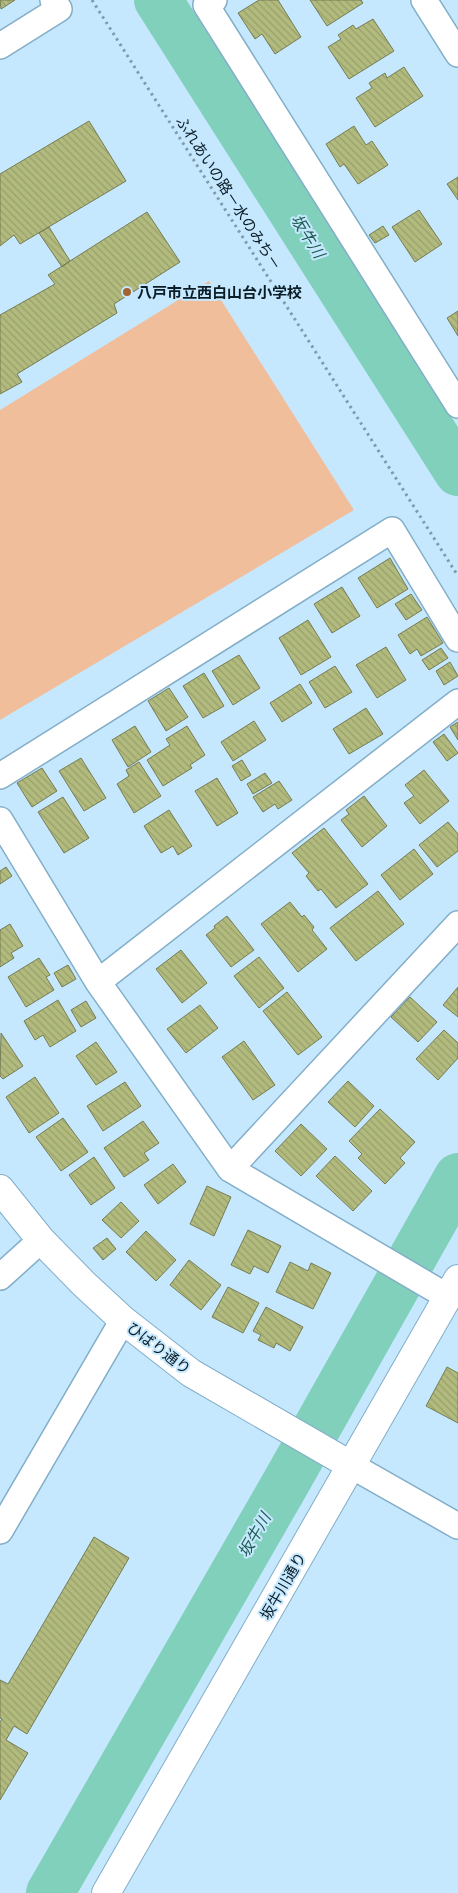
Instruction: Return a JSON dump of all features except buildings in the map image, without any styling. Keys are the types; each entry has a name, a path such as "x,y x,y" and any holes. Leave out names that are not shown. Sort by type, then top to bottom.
{"street":[{"path":"0,46 59,9 53,0"},
{"path":"214,0 206,5 458,405"},
{"path":"424,0 458,54"},
{"path":"0,776 392,530 458,639"},
{"path":"98,982 458,702"},
{"path":"0,820 98,982 230,1169 375,1256 445,1288"},
{"path":"230,1169 458,924"},
{"name":"ひばり通り","path":"0,1189 41,1240 123,1320 191,1373 342,1461"},
{"path":"0,1277 41,1240"},
{"name":"坂牛川通り","path":"106,1893 342,1461 445,1288"},
{"path":"0,1531 123,1320"},
{"path":"342,1461 458,1526"}],"path":[{"name":"ふれあいの路－水のみち－","path":"92,0 458,576"}],"shaded area":[{"path":"209,281 354,510 0,720 0,410"}],"waterway":[{"name":"坂牛川","path":"158,0 458,472"},
{"name":"坂牛川","path":"50,1893 288,1479 458,1177"}],"place":[{"name":"八戸市立西白山台小学校","path":"127,292"}]}
